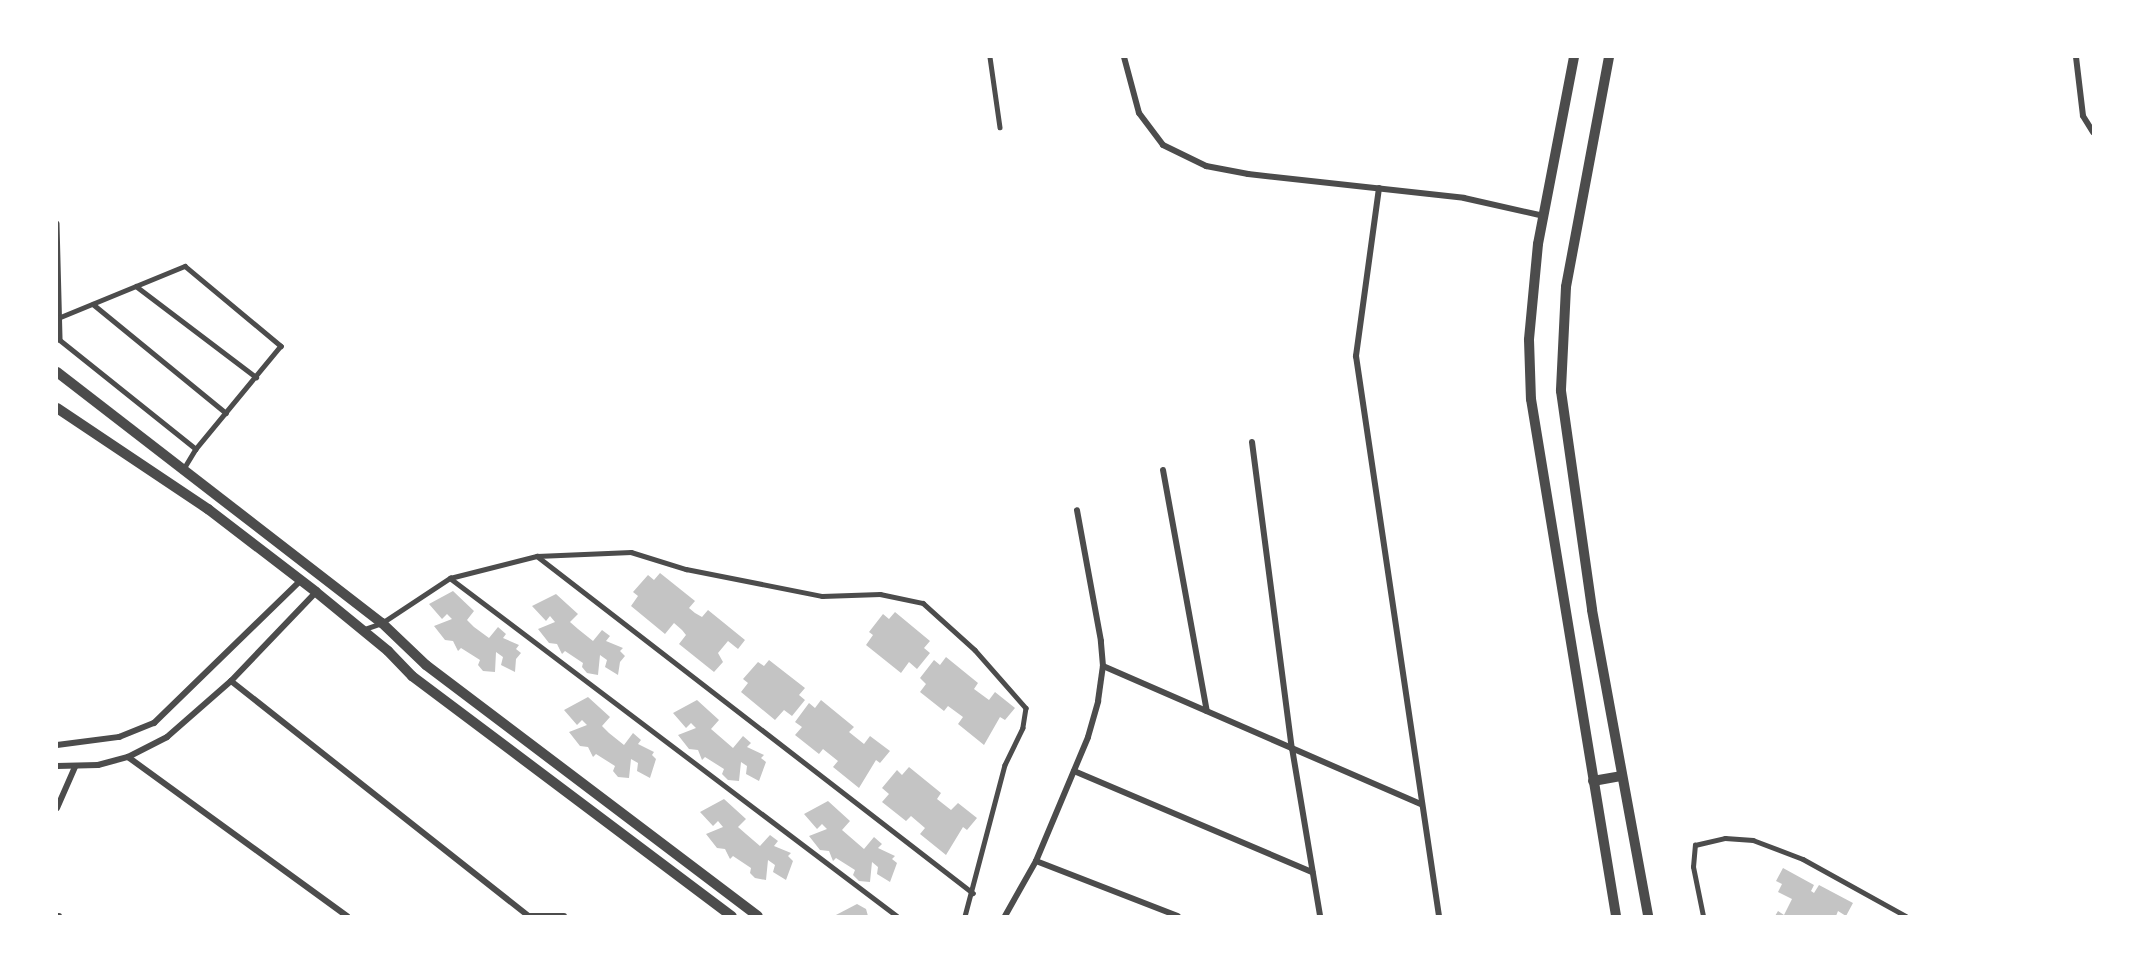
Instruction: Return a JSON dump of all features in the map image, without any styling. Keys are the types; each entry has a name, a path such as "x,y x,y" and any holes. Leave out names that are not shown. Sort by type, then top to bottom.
{"street":[{"path":"1124,57 1139,113 1163,145 1189,159 1248,174 1464,198 1544,216"},
{"path":"1574,57 1544,216 1529,340 1532,399 1616,916"},
{"path":"1608,57 1566,287 1561,391 1590,599 1648,916"},
{"path":"2076,57 2083,116 2093,132"},
{"path":"1379,188 1356,356 1438,916"},
{"path":"57,372 382,623 426,665 758,916"},
{"path":"57,408 208,509 316,592 412,676 732,916"},
{"path":"1252,442 1292,748 1320,916"},
{"path":"1162,470 1207,711"},
{"path":"184,495 194,478"},
{"path":"1005,916 1036,861 1074,771 1095,710 1103,666 1077,510"},
{"path":"57,745 119,737 154,723 301,580"},
{"path":"57,766 75,767 128,757 167,737 231,681 316,592"},
{"path":"1103,666 1421,804"},
{"path":"231,681 529,916 564,916"},
{"path":"128,757 347,916"},
{"path":"57,808 75,767"},
{"path":"1074,771 1312,872"},
{"path":"1593,781 1621,776"},
{"path":"1036,861 1178,916"}],"lane":[{"path":"990,57 1000,127"},
{"path":"57,224 59,342 196,449"},
{"path":"58,318 185,266 281,346 196,449 183,471"},
{"path":"136,286 256,377"},
{"path":"93,304 226,413"},
{"path":"362,630 382,623 450,578 537,556 631,552 686,569 822,596 880,594 923,603 975,650 1026,708 1023,728 1005,765 973,893 965,916"},
{"path":"537,556 973,893"},
{"path":"450,578 897,916"},
{"path":"1703,916 1693,867 1695,845 1725,838 1754,840 1803,859 1906,916"}],"building":[{"path":"660,573 695,601 689,608 695,613 702,617 708,610 745,640 738,649 728,641 718,653 723,662 714,672 679,644 686,635 674,623 665,634 631,606 638,596 633,592 648,575 654,580"},
{"path":"453,591 474,611 467,620 474,627 489,638 498,627 506,634 503,638 519,645 516,649 521,653 516,659 515,672 501,665 503,657 496,652 495,672 483,671 478,665 480,660 461,648 458,651 453,641 445,640 434,626 452,619 447,614 442,619 429,604"},
{"path":"556,594 578,614 570,622 578,629 593,641 602,630 610,636 606,641 623,648 620,651 625,656 620,662 618,675 605,667 607,660 600,655 598,675 587,673 582,667 583,663 565,651 562,654 557,644 549,643 538,629 555,622 550,616 546,621 532,606"},
{"path":"895,612 930,641 924,648 930,653 917,669 909,662 901,673 866,645 873,635 869,632 883,614 889,619"},
{"path":"946,657 978,683 974,689 989,700 995,692 1015,708 1005,720 1000,717 984,745 958,724 963,717 948,706 944,711 920,692 926,684 920,678 934,660 940,665"},
{"path":"769,660 805,688 799,695 805,700 792,716 784,710 775,720 741,692 748,683 743,679 758,662 764,666"},
{"path":"588,697 610,717 602,726 609,733 624,745 633,733 641,740 638,744 654,752 652,755 656,759 650,778 637,771 638,763 631,759 629,778 618,777 613,771 615,766 596,754 593,757 588,747 580,746 569,732 587,725 582,720 577,725 564,710"},
{"path":"697,700 719,720 711,729 733,748 743,736 751,743 747,747 764,755 761,758 766,762 759,781 746,774 747,766 741,762 739,781 728,780 722,774 724,769 705,757 702,760 698,750 689,749 678,735 696,728 691,723 686,728 673,713"},
{"path":"821,700 854,727 849,732 864,744 870,736 890,751 880,763 876,760 859,788 833,767 838,761 823,749 819,754 795,735 802,727 795,722 809,703 815,708"},
{"path":"909,767 941,793 937,799 951,810 958,803 977,818 967,830 963,827 946,855 920,834 925,828 911,816 906,821 882,802 889,794 882,788 897,770 902,775"},
{"path":"724,799 746,819 738,827 760,846 770,835 778,841 774,846 791,853 788,856 793,861 786,880 773,872 775,865 768,860 766,880 755,878 750,873 751,868 733,856 730,859 725,849 717,848 706,834 723,827 718,821 713,826 700,812"},
{"path":"828,801 850,821 842,830 864,849 874,837 882,844 878,848 895,856 892,859 897,863 890,882 877,874 878,867 872,862 870,882 859,881 853,875 855,870 836,858 833,861 829,851 820,850 809,836 827,829 822,824 817,829 804,814"},
{"path":"1783,868 1814,885 1811,891 1814,893 1819,885 1853,903 1846,916 1838,911 1836,916 1775,916 1778,911 1784,915 1792,899 1778,892 1782,884 1776,881"},
{"path":"857,904 866,909 868,916 834,916"}]}
